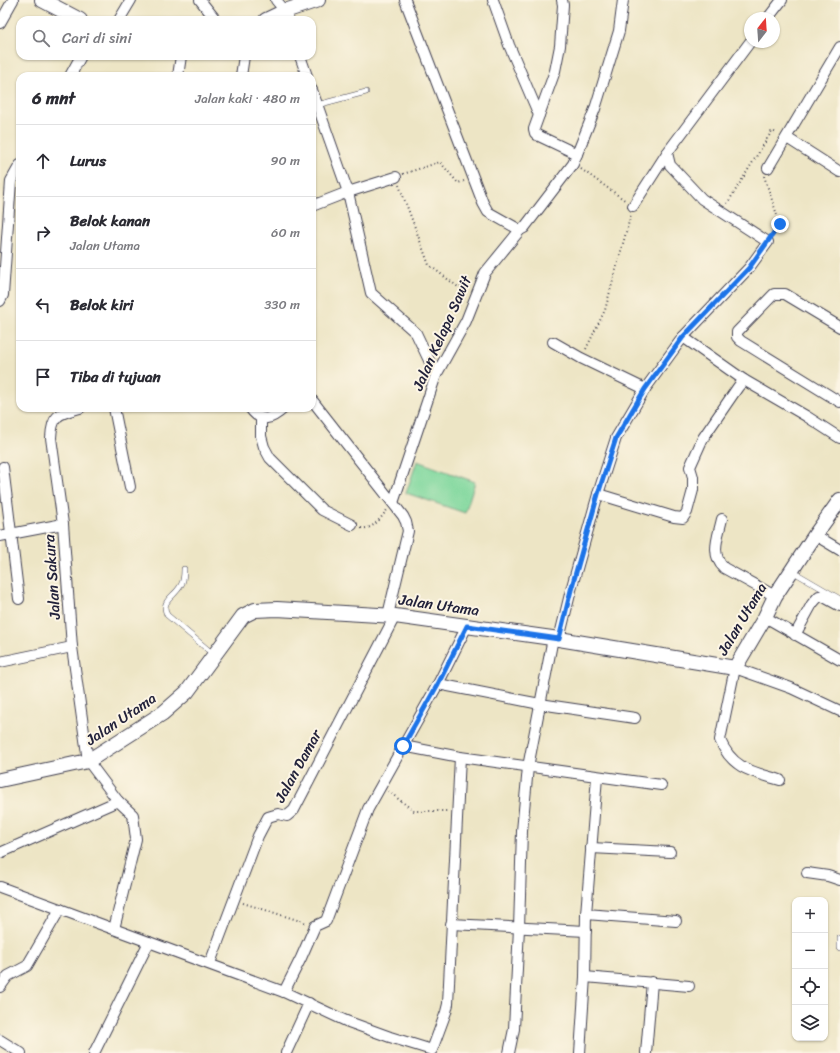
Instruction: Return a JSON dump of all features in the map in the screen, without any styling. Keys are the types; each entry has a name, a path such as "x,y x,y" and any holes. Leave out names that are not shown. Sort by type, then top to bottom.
{"street":[{"path":"0,23 13,0"},
{"path":"42,0 72,16"},
{"path":"121,16 131,0"},
{"path":"200,0 213,16"},
{"path":"276,0 286,16 318,0"},
{"path":"405,0 473,178 488,212 520,230"},
{"path":"492,0 509,45 539,115"},
{"path":"562,0 560,46 555,71 534,129 535,133 575,159"},
{"name":"Jalan Kelapa Sawit","path":"393,504 436,375 466,321 485,273 520,230 524,228 575,159 595,109 619,31 623,0"},
{"path":"773,12 782,0"},
{"path":"633,206 667,152 745,48"},
{"path":"768,168 840,48"},
{"path":"72,72 79,60"},
{"path":"179,72 181,60"},
{"path":"242,72 243,60"},
{"path":"301,60 306,72"},
{"path":"316,102 348,192 371,293 416,333 436,375"},
{"path":"787,138 840,172"},
{"path":"509,1053 514,1029 522,831 528,767 540,704 556,638 598,494 616,438 645,389 683,337 749,268 768,242 702,199 686,184 670,165 667,152"},
{"path":"0,301 3,294 3,266 11,181 16,172"},
{"path":"316,204 348,192 396,177"},
{"path":"838,398 741,341 737,337 737,332 774,294 780,293 785,294 840,327"},
{"path":"683,337 744,380 806,416 840,438"},
{"path":"553,342 581,358 645,389"},
{"path":"598,494 674,517 683,518 688,512 693,490 693,477 690,467 703,438 738,386 744,380"},
{"path":"316,405 406,522 408,531 392,615"},
{"name":"Jalan Sakura","path":"67,412 60,414 52,426 51,438 63,524 72,647 88,761"},
{"path":"115,412 130,487"},
{"path":"252,412 254,415 261,418 269,418 279,412"},
{"path":"261,418 261,436 264,447 270,458 322,510 352,525"},
{"path":"3,467 19,599"},
{"name":"Jalan Utama","path":"0,780 88,761 163,713 187,692 243,616 255,610 277,609 392,615 556,638 735,668 791,570 840,500"},
{"path":"722,519 715,553 718,562 724,568 775,596"},
{"path":"0,536 63,524"},
{"path":"815,535 840,550"},
{"path":"795,634 812,604 819,596 822,596 840,606"},
{"name":"Jalan Damar","path":"210,963 258,836 268,817 278,814 287,816 294,810 392,615"},
{"path":"765,617 840,660"},
{"path":"284,992 315,926 326,921 368,808 438,684 467,626"},
{"path":"0,662 72,647"},
{"path":"780,780 746,770 734,762 724,750 720,740 735,668 791,688 840,710"},
{"path":"438,684 540,704 635,718"},
{"path":"403,746 460,757 661,785"},
{"path":"0,887 210,963 284,992 346,1021 431,1052 448,1004 460,757"},
{"path":"88,761 118,801 133,815 136,839 114,929"},
{"path":"580,1053 586,914 597,777"},
{"path":"0,853 118,801"},
{"path":"591,848 670,852"},
{"path":"807,873 828,876 840,880"},
{"path":"0,987 8,976 27,966 60,909"},
{"path":"586,914 676,921"},
{"path":"451,924 586,931"},
{"path":"94,1053 149,942"},
{"path":"584,977 689,986"},
{"path":"646,1053 652,982"},
{"path":"286,1053 309,1003"},
{"path":"0,1040 21,1053"}],"lane":[{"path":"317,105 366,92"},
{"path":"184,569 184,577 181,585 166,602 164,610 167,615 214,654"},
{"path":"791,570 840,600"},
{"path":"840,938 840,948"}],"path":[{"path":"722,212 772,131 787,138"},
{"path":"575,159 633,206 605,310 581,358"},
{"path":"473,178 458,182 440,162 396,177 429,266 458,287 480,287"},
{"path":"768,168 764,176 780,224 768,242"},
{"path":"352,525 363,529 374,525 393,504"},
{"path":"381,785 414,811 458,811"},
{"path":"234,900 315,926"}],"green space":[{"path":"417,461 475,482 465,513 406,493"}],"route":[{"path":"403,746 438,684 467,626 559,639 598,494 616,438 645,389 683,337 749,268 780,224"}]}
